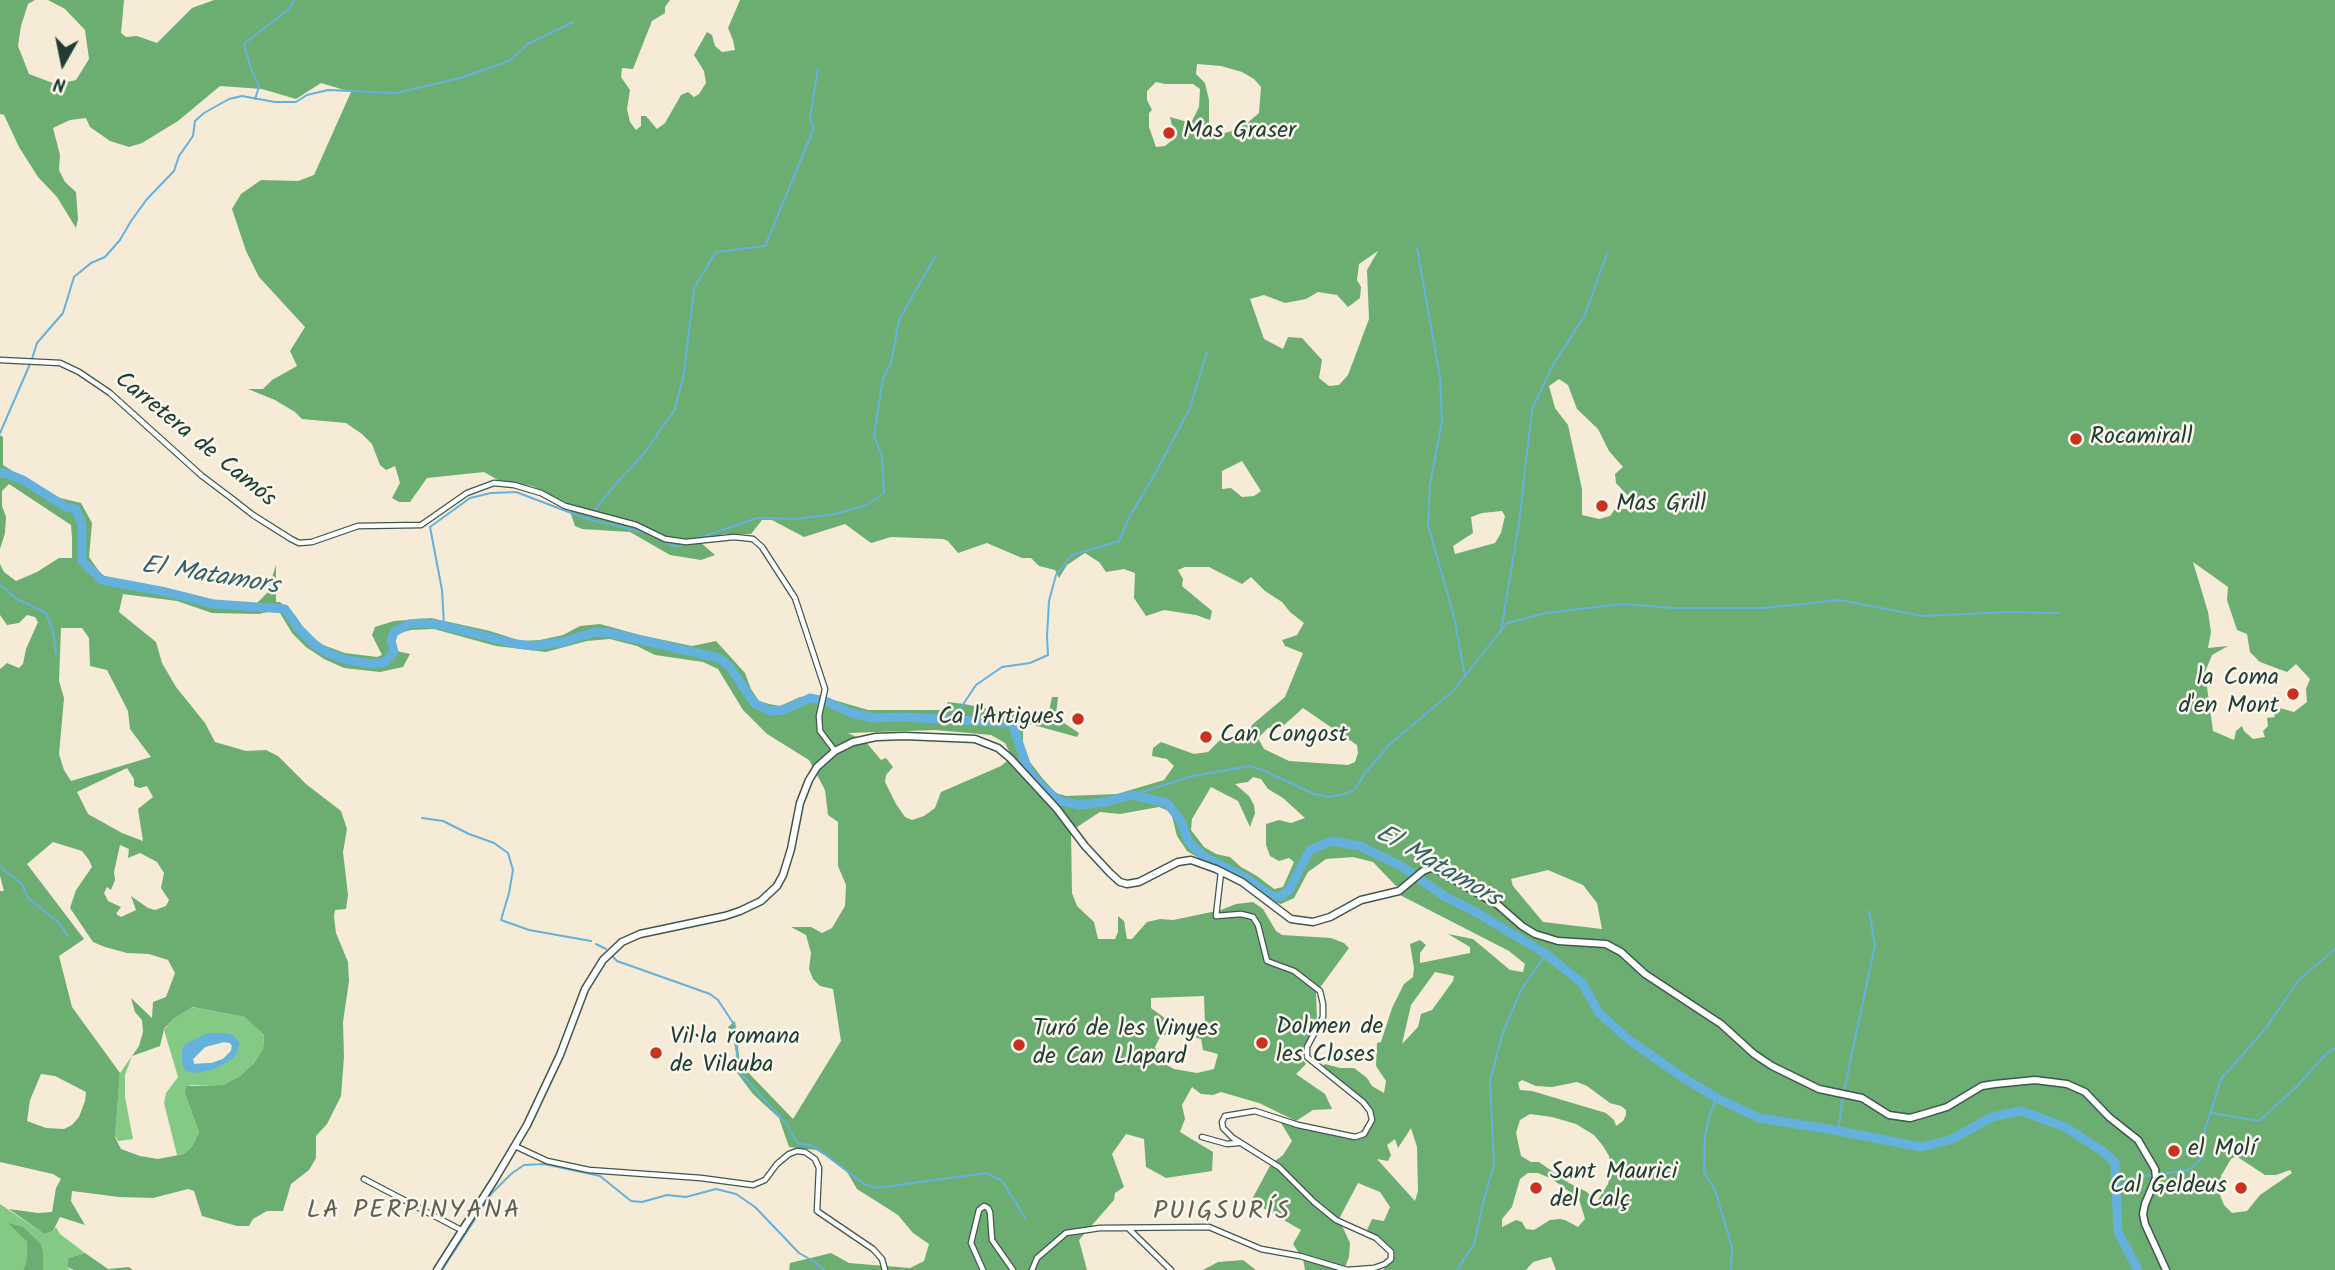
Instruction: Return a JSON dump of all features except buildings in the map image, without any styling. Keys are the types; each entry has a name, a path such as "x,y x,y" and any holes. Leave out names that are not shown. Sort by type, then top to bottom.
{"street":[{"name":"Carretera de Camós","path":"0,360 60,363 79,372 110,393 230,498 291,540 299,542 312,542 358,526 421,524 467,493 494,483 514,485 541,493 565,506 636,525 665,539 686,542 734,537 753,539 762,547 795,598 824,680 825,696 819,716 820,731 835,751"},
{"path":"436,1270 515,1146 548,1083 585,989 603,960 622,943 640,934 740,911 769,894 783,875 787,864 805,789 817,767 835,751 853,742 876,737 943,736 975,738 998,748 1057,809 1084,846 1126,884 1139,881 1182,860 1200,863 1258,893 1289,918 1307,922 1330,918 1361,900 1399,891 1423,871 1436,869 1498,905 1522,926 1546,939 1570,943 1606,943 1645,974 1721,1024 1754,1054 1772,1066 1819,1089 1862,1098 1889,1115 1910,1118 1924,1114 1947,1107 1982,1087 1995,1084 2035,1080 2067,1084 2085,1092 2109,1117 2138,1140 2155,1168 2156,1178 2143,1214 2166,1270"},
{"path":"1032,1270 1037,1258 1066,1233 1091,1228 1209,1227 1261,1249 1300,1256 1347,1270 1374,1268 1390,1261 1391,1252 1376,1238 1336,1220 1274,1162 1239,1142 1223,1128 1223,1117 1228,1114 1259,1111 1298,1125 1354,1137 1364,1133 1372,1120 1363,1102 1307,1057 1307,1047 1323,1013 1320,991 1294,971 1267,961 1258,925 1253,917 1241,914 1216,916 1221,872"},
{"path":"1202,1137 1227,1144 1239,1142"},
{"path":"515,1146 547,1161 589,1170 701,1178 753,1185 765,1181 777,1164 789,1154 805,1152 814,1159 819,1168 817,1211 873,1249 882,1259 885,1270"},
{"path":"364,1178 463,1231"},
{"path":"983,1270 971,1243 979,1210 984,1206 990,1212 992,1240 1013,1270"},
{"path":"1129,1228 1171,1270"}],"green space":[{"path":"0,0 35,0 28,4 18,46 29,74 53,83 62,83 76,80 89,59 85,30 65,9 48,0 124,0 121,33 126,37 137,36 157,43 192,8 214,0 670,0 665,7 665,13 652,21 633,69 622,68 621,77 630,90 627,109 630,122 636,130 641,126 641,116 646,116 657,129 665,123 681,95 688,92 694,97 699,94 706,83 704,71 694,55 707,32 712,35 715,46 722,52 735,50 728,28 740,0 2335,0 2335,1270 1556,1270 1551,1257 1533,1262 1526,1270 1383,1270 1395,1255 1384,1242 1367,1230 1372,1219 1384,1221 1390,1207 1380,1192 1358,1183 1339,1219 1350,1243 1344,1270 1305,1270 1303,1259 1293,1244 1301,1230 1251,1201 1271,1164 1283,1155 1292,1141 1281,1123 1348,1139 1360,1139 1369,1131 1373,1119 1368,1104 1323,1066 1325,1064 1354,1068 1367,1078 1372,1086 1384,1093 1386,1081 1376,1066 1377,1043 1381,1042 1392,1008 1404,984 1413,977 1410,944 1420,940 1426,945 1420,953 1420,963 1470,953 1470,947 1448,934 1473,939 1510,970 1523,972 1525,964 1509,951 1400,895 1407,884 1396,886 1373,862 1353,857 1326,859 1308,872 1294,898 1281,904 1272,902 1187,851 1177,836 1171,812 1159,807 1120,814 1100,812 1071,831 1072,893 1077,906 1094,922 1098,939 1115,939 1118,916 1124,921 1127,939 1132,939 1147,922 1173,920 1253,902 1263,909 1276,931 1282,935 1331,938 1344,943 1349,948 1316,993 1317,1018 1313,1032 1303,1047 1301,1058 1306,1064 1296,1074 1325,1094 1332,1109 1313,1110 1296,1121 1259,1103 1221,1092 1213,1095 1201,1094 1192,1087 1182,1105 1185,1119 1180,1132 1213,1152 1212,1171 1166,1178 1146,1167 1144,1139 1126,1134 1112,1154 1124,1187 1115,1193 1114,1200 1079,1240 1087,1270 789,1270 790,1263 831,1253 849,1263 910,1268 924,1261 929,1244 913,1233 898,1215 857,1189 847,1172 826,1156 816,1150 789,1147 779,1118 753,1094 735,1070 736,1052 728,1027 735,1021 740,1064 793,1119 841,1041 833,989 820,986 813,979 809,969 811,953 806,935 791,927 811,927 822,933 832,928 845,906 846,885 838,866 838,822 828,815 825,790 809,760 767,734 743,710 718,669 703,662 655,655 637,646 610,639 587,641 546,652 496,646 434,629 411,630 397,634 394,641 397,651 410,654 403,667 380,672 344,668 324,659 292,633 280,613 212,613 177,601 123,594 119,612 156,642 162,663 176,687 205,723 215,742 246,751 266,750 278,756 306,784 341,811 347,829 343,852 348,895 346,909 335,910 334,917 336,933 348,962 349,981 343,1022 341,1096 327,1124 316,1136 316,1158 309,1170 291,1184 283,1211 267,1211 253,1219 249,1226 237,1226 202,1216 194,1191 188,1189 153,1198 72,1191 71,1201 85,1225 60,1217 53,1231 44,1234 9,1209 52,1212 56,1188 61,1179 53,1174 0,1162 0,891 4,891 0,876 0,669 7,663 19,668 23,664 26,649 38,622 35,617 27,615 19,623 7,625 0,615 0,564 4,572 16,581 59,558 72,558 72,538 71,525 9,484 2,491 2,506 6,517 0,549 0,435 3,437 3,465 52,496 81,503 92,523 89,557 101,574 114,581 230,604 256,604 267,593 276,565 276,602 280,602 295,615 307,633 323,645 345,653 377,657 382,655 372,635 375,627 394,621 431,618 521,641 540,640 563,635 580,626 600,624 692,646 716,641 745,673 759,701 780,706 800,697 817,695 868,710 944,710 948,702 1047,720 1052,697 1058,697 1056,714 1079,733 1077,737 1030,724 1023,731 1023,743 1030,762 1043,779 1056,793 1066,796 1117,794 1164,780 1174,766 1167,759 1152,756 1153,748 1161,742 1194,754 1208,752 1222,738 1242,738 1253,724 1285,697 1303,653 1285,646 1282,640 1297,635 1304,623 1251,577 1242,584 1209,567 1185,567 1178,570 1183,579 1182,586 1212,611 1210,620 1164,610 1146,616 1134,598 1135,573 1124,569 1106,572 1099,562 1085,553 1067,565 1059,578 1055,570 1039,566 1031,558 1022,558 987,543 958,553 943,539 891,537 871,543 845,524 804,537 772,520 762,520 751,534 724,534 700,542 715,555 701,560 670,555 630,532 582,529 575,526 567,503 532,486 498,480 484,472 427,478 410,502 399,502 392,498 400,483 395,466 386,470 380,465 372,444 362,434 346,423 302,419 275,400 248,389 263,389 272,380 297,366 290,351 305,327 259,277 246,251 232,209 241,194 261,180 298,181 314,175 351,92 321,83 296,99 262,89 220,86 178,121 142,143 129,147 110,141 90,127 86,118 70,120 53,128 60,155 59,170 65,182 76,192 76,228 57,197 38,177 19,147 4,115 0,114","holes":["1197,64 1221,66 1242,72 1261,87 1259,113 1246,124 1229,132 1209,132 1209,100 1205,83 1196,74","1156,82 1193,84 1200,89 1199,107 1191,123 1170,117 1175,138 1165,146 1156,147 1149,127 1149,113 1152,110 1147,100 1147,91","1378,251 1367,270 1369,319 1348,375 1339,385 1329,386 1319,378 1322,360 1302,338 1288,337 1283,349 1264,339 1250,299 1264,295 1285,303 1306,299 1318,292 1337,295 1348,307 1360,298 1361,287 1357,280 1359,264","1559,379 1568,385 1577,409 1598,429 1609,451 1623,467 1615,474 1616,483 1628,496 1636,497 1639,509 1615,509 1610,516 1599,519 1582,515 1582,489 1568,425 1555,408 1549,386","1242,461 1261,491 1254,496 1242,497 1231,488 1222,489 1222,471","1502,511 1505,516 1501,533 1495,543 1455,554 1453,546 1473,533 1471,517","2193,562 2228,587 2227,600 2237,630 2247,634 2250,652 2260,662 2287,672 2296,664 2310,679 2306,689 2307,702 2294,712 2271,708 2275,717 2267,718 2268,726 2263,731 2265,737 2253,739 2242,726 2236,731 2234,740 2213,731 2205,672 2212,655 2228,646 2208,648 2211,632 2208,612","61,628 82,628 89,638 90,666 107,670 128,711 130,729 151,757 71,781 59,754 64,698 59,681","1303,708 1357,745 1358,753 1355,762 1348,765 1289,761 1264,749 1258,738 1268,728 1283,726","935,730 991,735 1005,743 1012,757 1001,766 941,792 935,808 912,820 905,817 885,782 886,775 893,767 886,758 881,760 865,741 848,733","127,768 134,779 134,786 147,786 153,797 138,809 143,841 88,814 77,792","1253,777 1261,779 1268,789 1283,798 1305,818 1291,823 1279,820 1266,824 1266,845 1270,856 1279,861 1289,858 1294,862 1283,887 1274,889 1230,857 1216,854 1204,847 1191,830 1192,819 1211,787 1238,801 1250,827 1255,813 1249,796 1235,784 1248,782","53,842 82,851 92,867 76,890 70,908 93,942 127,953 149,954 168,960 175,973 166,997 153,1002 152,1018 131,998 135,1012 142,1020 143,1032 139,1046 132,1056 160,1046 164,1029 173,1019 192,1007 245,1017 264,1035 263,1049 254,1063 240,1076 223,1085 186,1086 185,1094 199,1132 192,1146 184,1154 158,1159 140,1156 121,1149 115,1137 120,1073 72,1007 59,956 84,939 27,864","120,845 129,849 128,858 140,853 157,862 164,873 161,888 169,900 166,906 155,910 131,896 136,910 121,917 116,914 121,907 108,901 104,893 107,887 111,890 115,880 114,872","1548,870 1583,885 1597,903 1602,929 1543,922 1513,886 1511,879","1435,972 1454,976 1432,1010 1421,1014 1418,1027 1402,1044 1411,1005","1204,996 1205,1025 1190,1029 1177,1027 1151,1008 1151,998","1161,1035 1186,1035 1201,1039 1203,1050 1218,1054 1214,1069 1197,1073 1174,1069 1161,1062 1155,1047","41,1074 55,1076 86,1092 79,1117 64,1129 46,1128 27,1121 30,1100","1522,1080 1536,1086 1552,1087 1577,1082 1626,1110 1623,1121 1616,1126 1606,1113 1532,1091 1520,1090 1518,1083","1530,1114 1576,1124 1594,1135 1609,1156 1611,1171 1608,1184 1596,1203 1587,1192 1539,1162 1531,1162 1521,1156 1516,1133 1520,1120","1411,1128 1417,1147 1418,1191 1415,1201 1377,1159 1388,1161 1391,1155 1387,1145 1395,1139 1398,1148","2236,1156 2265,1175 2276,1175 2290,1170 2292,1173 2260,1195 2247,1211 2232,1213 2224,1205 2220,1195 2221,1176 2231,1159","1528,1173 1538,1173 1552,1179 1579,1199 1585,1219 1578,1227 1560,1219 1550,1220 1534,1230 1526,1229 1522,1222 1516,1220 1502,1227 1502,1219 1512,1207 1520,1179"]},
{"path":"191,1007 246,1017 264,1035 263,1049 254,1063 240,1076 223,1085 190,1085 185,1094 199,1132 192,1146 184,1154 177,1155 164,1103 166,1093 178,1077 164,1030 173,1019","holes":["230,1043 231,1051 223,1059 194,1064 193,1059 205,1047"]},
{"path":"132,1056 125,1075 125,1097 133,1139 118,1141 115,1136 120,1073"},
{"path":"0,1204 44,1234 56,1227 60,1234 85,1253 68,1258 67,1267 70,1270 43,1270 43,1251 10,1224 27,1242 26,1263 23,1270 0,1270"},
{"path":"8,1223 23,1227 40,1243 43,1270 23,1270 27,1242"},
{"path":"85,1253 108,1269 129,1267 133,1270 74,1270 67,1267 68,1258"},
{"path":"1243,1260 1256,1270 1203,1270 1218,1262"}],"water":[{"path":"208,1033 233,1035 240,1043 233,1059 212,1070 197,1073 186,1071 182,1063 182,1049 186,1044","holes":["230,1043 231,1051 223,1059 194,1064 193,1059 205,1047"]}],"waterway":[{"path":"255,99 259,87 244,44 289,9 294,0"},
{"path":"32,359 37,343 63,313 74,277 91,263 105,257 120,240 147,199 174,171 179,156 193,136 195,121 204,113 229,99 242,96 275,102 296,102 307,95 328,90 396,93 460,78 509,61 528,44 573,22"},
{"path":"444,625 442,590 430,527 470,498 491,493 516,492 587,519 646,451 675,409 684,373 694,288 716,252 765,246 814,128 810,118 818,69"},
{"path":"1417,248 1440,377 1442,421 1430,485 1428,525 1454,617 1465,676"},
{"path":"1501,631 1519,523 1532,409 1554,363 1585,315 1607,253"},
{"path":"696,539 757,518 796,519 835,514 867,505 884,493 882,456 874,436 883,378 891,363 899,320 936,255"},
{"path":"952,721 976,685 1002,667 1030,663 1048,655 1049,601 1056,575 1072,555 1119,541 1190,408 1207,352"},
{"path":"0,433 30,364"},
{"name":"El Matamors","path":"0,473 23,480 66,507 76,509 82,525 82,561 102,580 214,604 285,609 315,645 343,659 371,664 385,662 394,652 391,641 394,632 409,624 436,624 533,646 563,642 595,632 610,633 719,658 730,667 754,703 770,711 784,710 810,698 874,718 1012,723 1028,770 1042,787 1060,801 1080,805 1132,795 1167,803 1181,821 1188,841 1203,856 1244,877 1273,897 1282,896 1289,890 1310,850 1332,841 1360,846 1403,867 1444,896 1546,954 1582,983 1599,1013 1628,1039 1682,1077 1759,1118 1921,1147 1950,1140 1992,1117 2021,1111 2065,1127 2105,1153 2115,1163 2118,1232 2138,1270"},
{"path":"587,519 647,533 676,547 684,544"},
{"path":"0,585 17,599 46,613 53,632 56,654"},
{"path":"1132,795 1193,776 1250,766 1314,794 1329,797 1348,793 1355,789 1390,744 1453,691 1507,623 1546,613 1622,604 1674,608 1763,608 1840,600 1922,616 2059,613"},
{"path":"422,818 443,821 494,843 508,853 513,870 501,920 529,930 591,941"},
{"path":"0,867 22,884 27,897 59,923 67,935"},
{"path":"1844,1091 1875,945 1869,911"},
{"path":"596,944 606,949"},
{"path":"2117,1180 2189,1170 2203,1157 2205,1130 2221,1079 2266,1028 2298,981 2335,949"},
{"path":"1457,1270 1474,1244 1494,1165 1490,1081 1502,1035 1521,990 1546,954"},
{"path":"612,956 617,961 710,994 718,1000 735,1026 738,1070 787,1125 797,1143 814,1146 864,1184 876,1188 987,1173 1002,1181 1026,1219"},
{"path":"2212,1113 2259,1121 2335,1048"},
{"path":"1838,1131 1843,1097"},
{"path":"1717,1098 1710,1113 1705,1136 1704,1172 1715,1190 1732,1247 1731,1270"},
{"path":"442,1270 492,1193 524,1165 544,1164 600,1176 631,1201 642,1202 667,1195 686,1197 716,1189 736,1194 755,1207 799,1253 824,1270"}],"place":[{"name":"Mas Graser","path":"1169,133"},
{"name":"Rocamirall","path":"2076,439"},
{"name":"Mas Grill","path":"1602,506"},
{"name":"la Coma d'en Mont","path":"2293,694"},
{"name":"Ca l'Artigues","path":"1078,719"},
{"name":"Can Congost","path":"1206,737"},
{"name":"Dolmen de les Closes","path":"1262,1043"},
{"name":"Turó de les Vinyes de Can Llapard","path":"1019,1045"},
{"name":"Vil·la romana de Vilauba","path":"656,1053"},
{"name":"el Molí","path":"2174,1151"},
{"name":"Sant Maurici del Calç","path":"1536,1188"},
{"name":"Cal Geldeus","path":"2241,1188"}],"district":[{"name":"LA PERPINYANA","path":"414,1213"},
{"name":"PUIGSURÍS","path":"1222,1214"}]}
